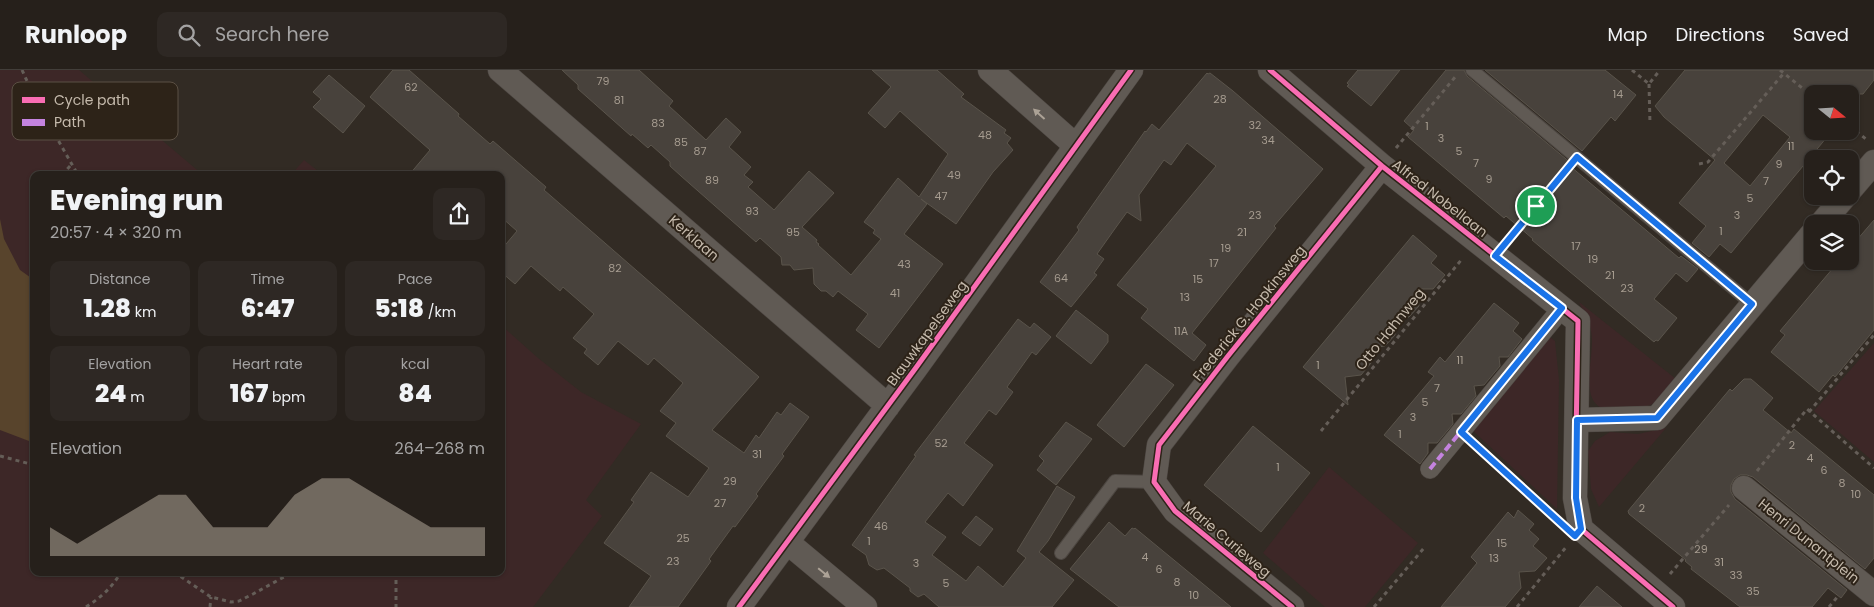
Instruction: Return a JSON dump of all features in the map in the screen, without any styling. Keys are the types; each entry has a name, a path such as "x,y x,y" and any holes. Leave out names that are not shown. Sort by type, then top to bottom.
{"street":[{"name":"Kerklaan","path":"500,70 888,406"},
{"path":"990,70 1076,146"},
{"name":"Blauwkapelseweg","path":"739,607 888,406 1131,70"},
{"name":"Alfred Nobellaan","path":"1282,74 1382,166 1578,321 1576,498 1578,532"},
{"path":"1859,177 1872,158"},
{"name":"Frederick G. Hopkinsweg","path":"1154,482 1159,445 1228,356 1382,166"},
{"path":"1829,215 1837,205"},
{"path":"1577,420 1657,418 1804,243"},
{"path":"1430,469 1562,308"},
{"name":"Marie Curieweg","path":"1154,482 1175,512 1292,607"},
{"name":"Henri Dunantplein","path":"1744,488 1874,594"},
{"path":"1578,532 1673,607"},
{"path":"787,542 865,607"}],"lane":[{"path":"1472,70 1752,304"},
{"path":"1061,553 1115,481 1154,482"}],"path":[{"path":"22,70 27,82"},
{"path":"1382,166 1460,70"},
{"path":"1632,70 1649,84"},
{"path":"1650,124 1649,84 1660,70"},
{"path":"1698,164 1708,162 1782,71 1804,89"},
{"path":"1859,139 1872,158"},
{"path":"57,140 75,171"},
{"path":"1495,256 1577,157"},
{"path":"66,171 71,165"},
{"path":"1874,335 1808,410 1874,468"},
{"path":"1461,432 1578,532 1517,607"},
{"path":"0,456 30,464"},
{"path":"1374,607 1424,548"},
{"path":"86,607 114,585 119,576"},
{"path":"180,576 211,597 230,602 239,601 288,576"},
{"path":"396,576 396,607"},
{"path":"210,607 211,597"}],"shaded area":[{"path":"0,70 79,70 93,82 12,82 12,140 162,140 198,171 30,171 30,576 505,576 505,329 581,392 641,424 586,500 602,516 533,607 0,607"},
{"path":"304,160 318,171 294,171"},
{"path":"0,219 4,239 20,270 30,277 30,443 29,441 0,430"},
{"path":"1579,302 1681,383 1653,404 1639,409 1619,411 1604,409 1595,403 1589,382 1591,331"},
{"path":"1547,335 1555,341 1559,380 1557,509 1470,428"},
{"path":"1874,343 1874,462 1814,411"},
{"path":"1666,428 1599,507 1591,489 1588,451 1595,441 1610,432 1638,434"},
{"path":"1329,467 1418,543 1365,607 1325,607 1263,553"}],"building":[{"path":"393,70 409,70 490,144 493,141 546,187 544,190 759,377 712,430 744,453 756,435 759,438 777,412 781,415 790,403 809,417 782,454 784,456 756,494 758,496 709,559 711,561 678,607 629,607 651,576 604,543 634,502 631,500 651,472 688,497 709,468 666,436 676,423 660,411 683,383 654,358 648,365 618,341 598,365 584,353 587,349 573,338 594,314 563,287 560,291 531,266 515,284 505,275 505,245 517,231 505,220 505,171 412,171 430,150 370,97"},
{"path":"562,70 639,70 673,101 669,106 706,140 726,118 741,132 729,147 751,167 744,175 753,182 748,187 774,210 809,171 834,193 802,227 817,240 818,245 851,275 881,239 873,233 875,230 864,222 898,178 919,197 948,154 900,111 885,128 868,113 891,87 872,70 937,70 964,94 961,97 1006,130 1004,133 1011,138 1007,143 1013,150 993,172 956,224 921,199 927,204 904,234 943,264 879,348 856,330 868,314 838,291 833,297 826,291 821,291 814,284 813,268 794,270 790,265 782,265 781,257 760,238 756,242 670,166 670,162 651,145 648,148 632,134 631,136 578,89 578,85"},
{"path":"1358,70 1400,70 1371,106 1347,86 1349,85 1347,83"},
{"path":"1446,70 1464,70 1467,76 1572,164 1570,166 1679,258 1681,256 1698,269 1687,282 1676,273 1654,299 1677,318 1658,341 1654,342 1506,216 1504,218 1408,137 1414,130 1404,121"},
{"path":"1485,70 1605,70 1636,95 1615,121 1611,117 1582,151"},
{"path":"1685,70 1874,70 1874,80 1863,94 1859,94 1859,85 1804,85 1804,140 1825,140 1816,150 1804,150 1804,165 1731,253 1720,244 1709,257 1692,243 1706,226 1679,203 1715,160 1664,117 1655,106","holes":["1763,115 1790,137 1750,186 1724,163"]},
{"path":"1207,73 1210,73 1233,91 1323,169 1274,226 1276,228 1192,333 1206,345 1194,361 1141,318 1148,309 1117,285 1216,166 1187,143 1171,165 1164,160 1139,195 1141,221 1127,212 1097,254 1104,259 1094,273 1097,275 1071,307 1040,282 1079,230 1077,227 1145,131 1152,124 1159,130"},
{"path":"329,75 365,106 343,133 313,107 321,99 313,92"},
{"path":"1874,220 1874,330 1835,377 1833,375 1819,392 1771,352 1785,335 1780,331 1831,270 1859,270 1859,238"},
{"path":"1413,235 1437,256 1431,263 1445,275 1433,289 1417,289 1419,306 1409,317 1394,319 1395,335 1385,346 1370,348 1371,363 1361,375 1345,377 1348,405 1303,367"},
{"path":"1494,303 1519,323 1513,331 1522,339 1508,357 1499,357 1500,366 1484,385 1474,386 1476,396 1461,414 1452,414 1453,424 1437,443 1428,443 1428,453 1420,464 1384,435 1434,376 1428,372 1440,357 1445,362"},
{"path":"1076,310 1108,335 1108,342 1091,364 1056,336"},
{"path":"1018,319 1030,328 1034,323 1051,337 1036,355 1032,352 1007,387 1013,392 996,415 989,410 964,443 993,465 963,506 948,493 925,522 946,537 932,555 966,581 978,566 1003,587 1026,558 1017,551 1057,486 1075,497 1048,541 1039,552 1074,580 1052,607 939,607 924,594 918,597 910,591 910,588 884,568 877,570 869,565 866,555 852,545 916,456 914,455"},
{"path":"1146,364 1174,385 1124,447 1097,425"},
{"path":"1744,379 1751,379 1773,398 1763,410 1791,433 1794,429 1874,495 1874,558 1865,569 1753,477 1740,475 1734,479 1731,485 1731,492 1735,499 1847,590 1841,598 1828,588 1812,607 1740,607 1691,569 1692,567 1686,560 1629,514 1628,511 1730,389 1732,391"},
{"path":"1066,422 1092,439 1056,485 1037,470 1044,461 1039,456"},
{"path":"1253,426 1310,473 1261,532 1204,485"},
{"path":"1518,510 1534,524 1529,530 1539,539 1533,546 1547,558 1535,571 1519,572 1521,588 1505,607 1441,607 1477,563 1471,557 1508,512 1514,518"},
{"path":"976,516 993,529 980,546 962,533"},
{"path":"1109,522 1125,536 1132,528 1135,528 1231,607 1119,607 1070,569"},
{"path":"1597,586 1622,607 1579,607"}],"marked path":[{"path":"1430,469 1562,308"}],"cycle path":[{"path":"739,607 915,369 1131,70"},
{"path":"1270,70 1382,166 1578,321 1575,498 1581,529 1673,607"},
{"path":"1292,607 1175,511 1154,482 1159,445 1228,356 1382,166"}],"route":[{"path":"1577,157 1752,304 1657,418 1577,420 1576,498 1581,529 1575,536 1497,462 1461,432 1562,308 1495,256 1536,206 1577,157"}]}
